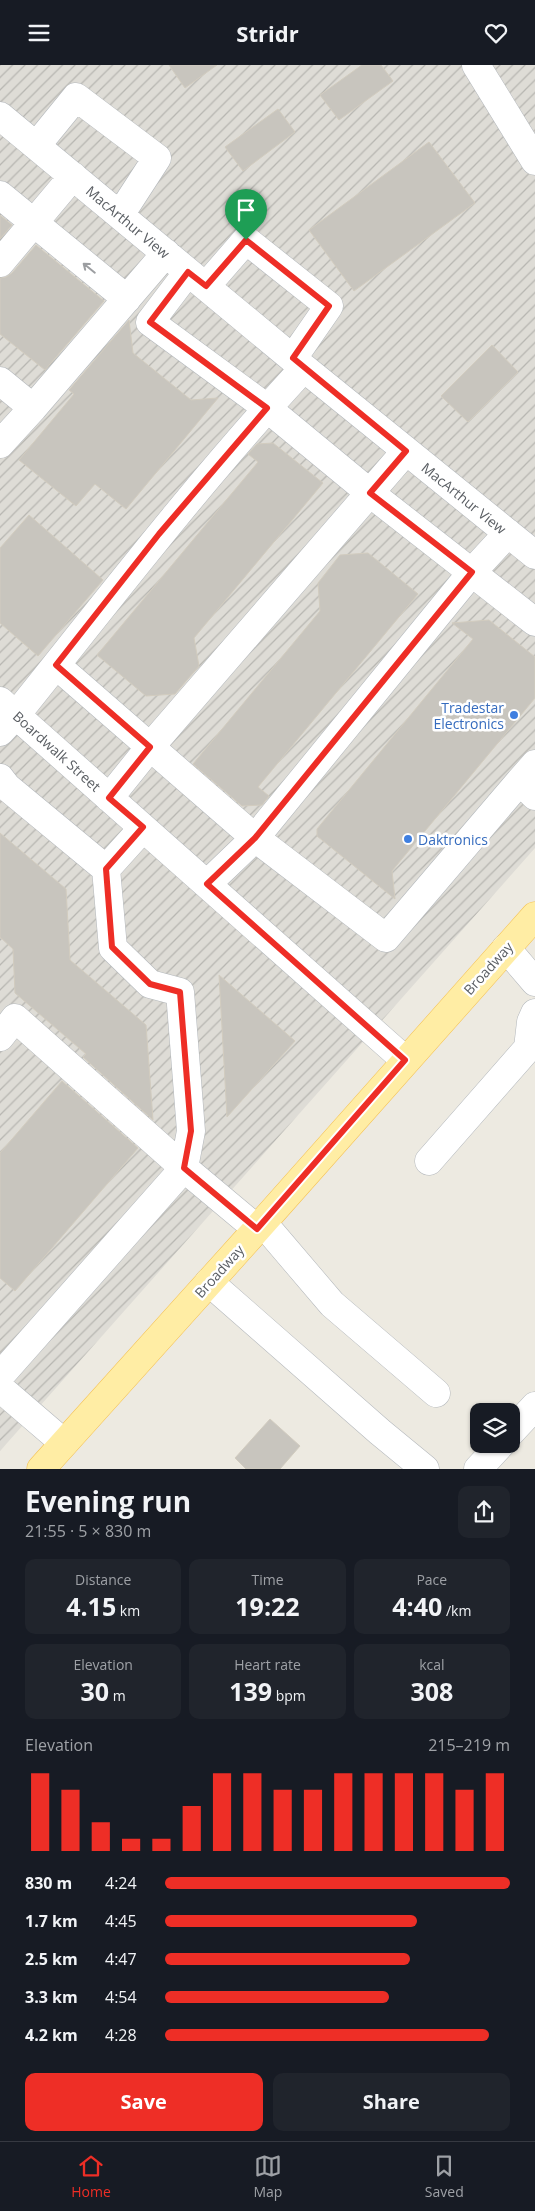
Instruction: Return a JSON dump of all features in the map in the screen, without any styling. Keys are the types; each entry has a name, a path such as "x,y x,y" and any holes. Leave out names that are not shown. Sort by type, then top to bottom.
{"main road":[{"name":"Broadway","path":"41,1469 535,916"}],"street":[{"path":"476,65 531,146"},
{"path":"36,146 76,97 157,158 120,215"},
{"name":"MacArthur View","path":"0,116 298,363 535,555"},
{"path":"0,263 73,176"},
{"path":"0,195 127,299"},
{"path":"5,716 56,665 159,534 267,408 298,363 329,306 246,240 197,279 150,322 267,408 370,493 535,622"},
{"path":"0,444 166,253"},
{"path":"0,381 33,408"},
{"path":"109,798 150,747 406,451"},
{"path":"207,884 255,838 472,572 508,533"},
{"path":"56,665 255,838 386,938 530,780"},
{"name":"Boardwalk Street","path":"5,716 143,827 405,1060"},
{"path":"0,778 7,787 106,869"},
{"path":"0,1376 184,1168 191,1131 180,992 150,984 112,947 106,869 143,827"},
{"path":"506,948 535,982"},
{"path":"429,1161 528,1048 531,1022 535,1013"},
{"path":"5,1019 184,1168 260,1226 332,1304 436,1393"},
{"path":"209,1282 425,1469"},
{"path":"0,1388 64,1443"},
{"path":"520,1422 535,1406"},
{"path":"478,1469 493,1453"}],"shaded area":[{"path":"0,65 535,65 535,848 0,1451"}],"building":[{"path":"169,65 217,65 185,88"},
{"path":"362,65 381,65 393,81 339,120 320,95"},
{"path":"278,109 295,132 243,171 225,147"},
{"path":"429,142 475,203 354,291 309,230"},
{"path":"0,215 12,225 0,239"},
{"path":"36,245 104,301 45,370 0,334 0,278 12,273"},
{"path":"129,320 133,353 191,400 218,398 126,509 95,484 76,506 19,460 74,394 69,390"},
{"path":"492,345 518,372 468,422 441,396"},
{"path":"273,443 323,483 194,638 199,666 175,694 146,696 97,655 258,462 248,454 257,444"},
{"path":"29,515 103,580 38,656 0,623 0,548"},
{"path":"368,553 418,594 258,787 269,796 262,805 242,806 193,764 320,611 318,583 340,555"},
{"path":"489,620 535,657 535,698 392,871 395,899 317,836 317,829 473,639 452,623"},
{"path":"0,833 66,889 70,960 146,1025 153,1120 83,1057 86,1054 15,993 13,949 0,937"},
{"path":"219,975 295,1041 227,1117"},
{"path":"62,1081 138,1148 15,1291 0,1278 0,1153"},
{"path":"270,1419 300,1446 280,1469 246,1469 235,1458"}],"place":[{"name":"Tradestar Electronics","path":"514,715"},
{"name":"Daktronics","path":"408,839"}],"route":[{"path":"246,240 329,306 293,358 406,451 370,493 472,572 255,838 207,884 405,1060 257,1229 184,1168 191,1131 180,992 150,984 112,947 106,869 143,827 109,798 150,747 56,665 159,534 267,408 150,322 188,272 206,286 246,240"}]}
